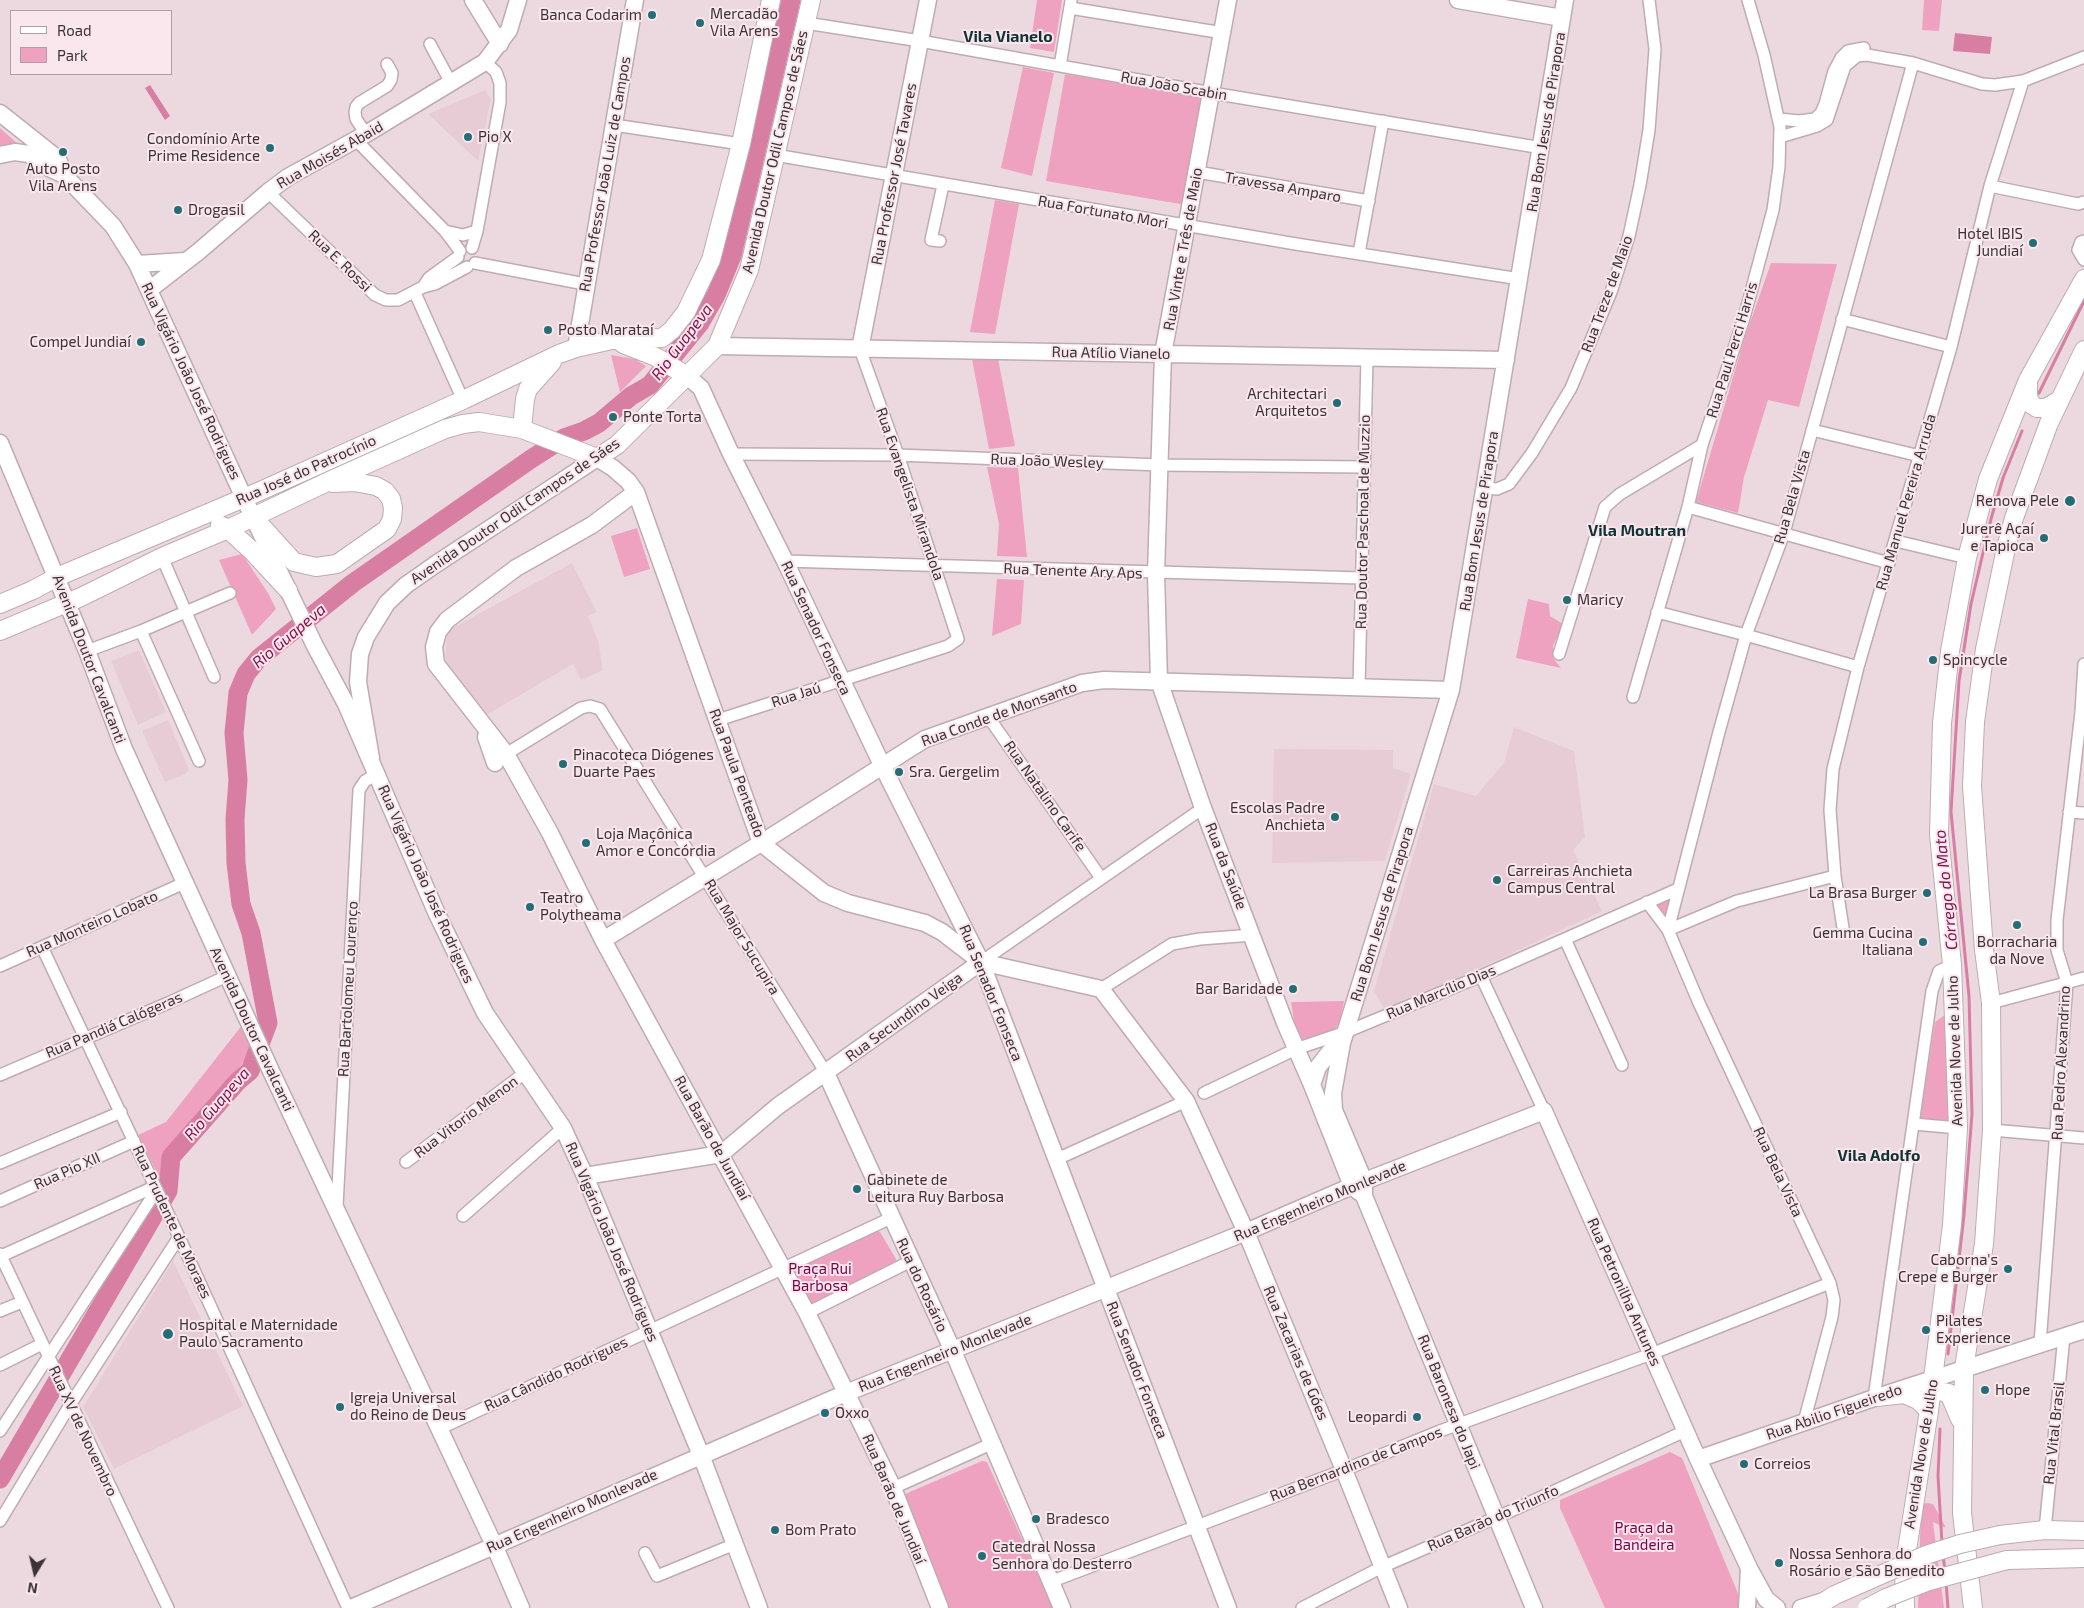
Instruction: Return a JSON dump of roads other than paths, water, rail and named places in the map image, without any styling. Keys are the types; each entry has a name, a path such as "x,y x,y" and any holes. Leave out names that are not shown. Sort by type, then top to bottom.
{"main road":[{"path":"612,340 662,338 672,330 686,312 711,260 741,144 771,0"},
{"name":"Avenida Doutor Odil Campos de Sáes","path":"592,456 617,445 683,373 717,346 749,270 811,0"},
{"name":"Avenida Nove de Julho","path":"1906,1608 1904,1569 1930,1395 1952,1224 1958,1128 1952,965 1940,835 1941,740 1950,650 1967,558 1988,479 2015,408 2028,380 2084,279"},
{"path":"612,340 656,357 683,373"},
{"name":"Rua José do Patrocínio","path":"0,604 34,590 57,577 244,498 463,400 559,354 612,340"},
{"name":"Avenida Nove de Julho","path":"1974,1608 1962,1513 1964,1368 1984,1244 1992,1130 1991,1003 1984,950 1973,813 1972,786 1975,722 1985,649 2006,548 2031,469 2058,400 2084,350"},
{"path":"523,430 525,399 528,389 559,354"},
{"path":"2028,380 2028,397 2032,406 2040,409 2046,408 2058,400"},
{"name":"Rua José do Patrocínio","path":"0,631 162,557 254,518 325,483 429,436 463,424 479,422 523,430 592,456"},
{"path":"254,518 294,562 316,567 337,564 387,528 392,519 392,499 385,491 376,486 354,482 325,483"},
{"path":"201,515 228,529 251,550 288,590"},
{"path":"1876,1397 1904,1394 1918,1400 1938,1391 1949,1393 1963,1426"},
{"path":"1824,1601 1926,1555 1960,1544 2000,1535 2045,1530 2084,1531"},
{"path":"1867,1608 1886,1598 1929,1581 2007,1560 2084,1558"}],"street":[{"path":"473,0 500,44"},
{"name":"Rua Moisés Abaid","path":"149,290 288,177 361,137 485,62 509,30 518,0"},
{"name":"Rua Professor João Luiz de Campos","path":"576,348 585,284 614,125 634,0"},
{"name":"Rua Professor José Tavares","path":"860,349 928,0"},
{"name":"Rua Vinte e Três de Maio","path":"1159,681 1156,573 1164,354 1228,0"},
{"path":"1458,0 1562,18"},
{"name":"Rua Bom Jesus de Pirapora","path":"1344,1038 1451,690 1565,0"},
{"name":"Rua Treze de Maio","path":"1485,488 1497,490 1509,484 1532,453 1571,388 1611,292 1628,236 1640,184 1649,130 1655,49 1649,0"},
{"name":"Rua Paul Perci Harris","path":"1633,697 1688,507 1702,446 1744,318 1773,210 1779,167 1779,119 1764,55 1748,0"},
{"path":"1060,66 1071,4 1223,33"},
{"name":"Rua João Scabin","path":"806,23 1542,148"},
{"path":"430,44 451,83"},
{"path":"1779,119 1799,121 1815,119 1821,113 1825,104 1834,71 1841,58 1848,51 1866,48 1883,51 1913,63 1982,84 1995,85 2023,81 2084,57"},
{"path":"1780,137 1823,124 1831,113 1845,66 1857,56 1867,55 1913,63"},
{"path":"472,248 477,231 500,102 500,83 496,72 485,62"},
{"name":"Rua Bela Vista","path":"1668,930 1746,635 1784,532 1913,63"},
{"path":"387,64 392,73 392,80 387,86 359,103 356,107 356,119 361,137 445,231 459,254 459,262 585,284"},
{"name":"Rua Manuel Pereira Arruda","path":"1843,928 1835,876 1830,810 1833,769 1858,667 1951,347 1990,186 2023,81"},
{"path":"0,113 58,159 64,174"},
{"path":"1359,253 1383,121"},
{"path":"614,125 741,144"},
{"path":"7,153 29,154 45,166 64,174"},
{"name":"Rua Fortunato Mori","path":"775,155 1188,226 1520,279"},
{"name":"Travessa Amparo","path":"1197,172 1368,201"},
{"name":"Rua Vigário João José Rodrigues","path":"64,174 113,226 137,264 244,498 314,644 346,704 437,914 485,1013 563,1128 585,1176 701,1455 759,1608"},
{"path":"940,241 931,240 942,184"},
{"path":"1990,186 2066,202 2078,204 2084,202"},
{"name":"Rua E. Rossi","path":"268,192 375,295 386,300 398,300 435,284 471,265"},
{"path":"445,231 463,236 477,231"},
{"path":"2084,241 2081,242 2078,250 2084,260"},
{"path":"463,400 419,290 429,278 465,247 472,248 476,253 471,265"},
{"path":"137,264 184,261"},
{"path":"1842,319 1951,347"},
{"name":"Rua Atílio Vianelo","path":"717,346 1506,360"},
{"name":"Rua Evangelista Mirandola","path":"860,349 898,455 958,640"},
{"name":"Rua Doutor Paschoal de Muzzio","path":"1359,687 1366,358"},
{"name":"Rua Senador Fonseca","path":"683,373 701,388 731,454 785,561 882,765 982,962 1228,1608"},
{"path":"1812,430 1920,456"},
{"name":"Avenida Doutor Cavalcanti","path":"0,443 4,460 57,577 123,745 184,883 494,1546 521,1608"},
{"path":"1559,654 1606,507 1620,494 1702,446"},
{"name":"Rua João Wesley","path":"731,454 898,455 1160,465 1364,467"},
{"name":"Rua Paula Penteado","path":"592,456 628,481 636,492 761,844 824,893 848,903 925,923 942,932 982,962"},
{"name":"Avenida Doutor Odil Campos de Sáes","path":"371,758 358,682 360,654 366,637 387,603 406,585 592,456"},
{"name":"Rua Barão de Jundiaí","path":"636,492 592,525 516,568 447,620 438,632 434,647 436,664 482,726 550,833 603,940 783,1268 893,1488 940,1608"},
{"path":"1688,507 1784,532 1889,563"},
{"path":"1896,540 1967,558"},
{"path":"162,557 214,677"},
{"name":"Rua Tenente Ary Aps","path":"785,561 935,567 1361,578"},
{"path":"87,651 141,631 230,593"},
{"path":"1657,612 1858,667"},
{"path":"141,631 199,761"},
{"name":"Rua Jaú","path":"718,720 948,646 958,640"},
{"name":"Rua Pedro Alexandrino","path":"2040,1344 2067,983 2057,950 2057,920 2082,712 2084,664"},
{"name":"Rua Conde de Monsanto","path":"603,940 761,844 925,738 1082,683 1104,680 1159,681 1451,690"},
{"name":"Rua da Saúde","path":"1159,681 1203,808 1296,1049"},
{"name":"Rua Major Sucupira","path":"501,758 581,708 590,706 600,709 826,1073"},
{"name":"Rua Natalino Carife","path":"987,716 1101,878"},
{"name":"Rua Bartolomeu Lourenço","path":"336,1211 359,790 365,781 376,774"},
{"name":"Rua Secundino Veiga","path":"721,1154 778,1106 1203,808"},
{"path":"2069,812 2084,813"},
{"path":"1668,930 1737,902 1835,876"},
{"name":"Rua Monteiro Lobato","path":"0,966 184,883"},
{"name":"Rua Marcílio Dias","path":"1204,1093 1296,1049 1344,1038 1678,889"},
{"name":"Rua Bela Vista","path":"1647,902 1668,930 1699,1003 1830,1283 1834,1300 1832,1316 1804,1422"},
{"path":"942,932 948,929 952,923 955,909"},
{"path":"982,962 1101,989 1172,944 1200,939 1253,936"},
{"path":"1565,939 1622,1065"},
{"name":"Rua Prudente de Moraes","path":"42,947 121,1112 350,1608"},
{"path":"1876,1397 1932,991 1939,971 1952,965"},
{"name":"Rua Pandiá Calógeras","path":"0,1075 227,976"},
{"name":"Rua Petronilha Antunes","path":"1481,976 1544,1111 1698,1459 1750,1568 1766,1599 1774,1607"},
{"path":"1991,1003 2084,978"},
{"name":"Rua Zacarias de Góes","path":"1101,989 1186,1101 1246,1232 1399,1608"},
{"path":"1312,1085 1318,1067 1332,1049 1344,1038"},
{"name":"Rua Baronesa do Japi","path":"1344,1038 1333,1093 1334,1110 1360,1188"},
{"name":"Rua Baronesa do Japi","path":"1296,1049 1360,1188 1534,1608"},
{"name":"Rua Vitorio Menon","path":"406,1162 526,1072"},
{"name":"Rua do Rosário","path":"826,1073 952,1349 1062,1608"},
{"path":"1057,1159 1186,1101"},
{"name":"Rua Engenheiro Monlevade","path":"350,1608 846,1393 952,1349 1360,1188 1544,1111"},
{"path":"0,1163 121,1112"},
{"path":"1914,1124 1958,1128"},
{"path":"463,1216 563,1128"},
{"path":"1992,1130 2084,1138"},
{"name":"Rua Pio XII","path":"0,1200 134,1141"},
{"path":"585,1176 721,1154"},
{"path":"0,1255 157,1192"},
{"path":"2,1426 50,1362 157,1192"},
{"name":"Rua Cândido Rodrigues","path":"439,1429 891,1218"},
{"path":"0,1521 68,1400 179,1237"},
{"name":"Rua XV de Novembro","path":"0,1255 168,1608"},
{"path":"807,1313 911,1261"},
{"name":"Rua Bernardino de Campos","path":"1050,1582 1458,1425 1651,1354 1830,1283"},
{"path":"0,1311 22,1302"},
{"name":"Rua Abilio Figueiredo","path":"1698,1459 1876,1397 1930,1395 1964,1368 2084,1330"},
{"name":"Rua Vital Brasil","path":"2045,1530 2064,1336"},
{"path":"0,1365 42,1344"},
{"name":"Rua Barão do Triunfo","path":"1302,1608 1382,1567 1685,1431"},
{"path":"893,1488 993,1443"},
{"path":"645,1553 656,1576 735,1544"},
{"path":"1747,1608 1750,1568"},
{"path":"1801,1608 1824,1601"}],"waterway":[{"name":"Rio Guapeva","path":"0,1479 168,1191 171,1157 238,1081 250,1071 268,1023 251,933 241,904 236,863 235,819 238,780 234,733 238,693 246,674 259,658 353,583 531,459 564,438 599,423 631,396 650,385 700,323 716,295 732,256 791,0"},
{"name":"Córrego do Mato","path":"2039,393 2084,301"},
{"name":"Córrego do Mato","path":"1948,1354 1964,1215 1972,1114 1969,996 1951,812 1959,681 1971,604 1991,519 2003,478 2022,431"},
{"name":"Córrego do Mato","path":"1940,1429 1938,1476 1942,1543"},
{"name":"Córrego do Mato","path":"1943,1555 1945,1571"},
{"name":"Córrego do Mato","path":"1946,1582 1948,1608"}],"place":[{"name":"Banca Codarim","path":"652,15"},
{"name":"Mercadão Vila Arens","path":"700,23"},
{"name":"Pio X","path":"468,137"},
{"name":"Condomínio Arte Prime Residence","path":"270,148"},
{"name":"Auto Posto Vila Arens","path":"63,152"},
{"name":"Drogasil","path":"178,210"},
{"name":"Hotel IBIS Jundiaí","path":"2033,243"},
{"name":"Posto Marataí","path":"548,330"},
{"name":"Compel Jundiaí","path":"141,342"},
{"name":"Architectari Arquitetos","path":"1337,403"},
{"name":"Ponte Torta","path":"613,417"},
{"name":"Renova Pele","path":"2070,501"},
{"name":"Jurerê Açaí e Tapioca","path":"2044,538"},
{"name":"Maricy","path":"1567,600"},
{"name":"Spincycle","path":"1933,660"},
{"name":"Pinacoteca Diógenes Duarte Paes","path":"563,764"},
{"name":"Sra. Gergelim","path":"899,772"},
{"name":"Escolas Padre Anchieta","path":"1335,817"},
{"name":"Loja Maçônica Amor e Concórdia","path":"586,843"},
{"name":"Carreiras Anchieta Campus Central","path":"1497,880"},
{"name":"La Brasa Burger","path":"1927,893"},
{"name":"Teatro Polytheama","path":"530,907"},
{"name":"Borracharia da Nove","path":"2017,925"},
{"name":"Gemma Cucina Italiana","path":"1923,942"},
{"name":"Bar Baridade","path":"1293,989"},
{"name":"Gabinete de Leitura Ruy Barbosa","path":"857,1189"},
{"name":"Caborna's Crepe e Burger","path":"2008,1269"},
{"name":"Pilates Experience","path":"1926,1330"},
{"name":"Hospital e Maternidade Paulo Sacramento","path":"168,1334"},
{"name":"Hope","path":"1985,1390"},
{"name":"Igreja Universal do Reino de Deus","path":"340,1407"},
{"name":"Oxxo","path":"825,1413"},
{"name":"Leopardi","path":"1417,1417"},
{"name":"Correios","path":"1744,1464"},
{"name":"Bradesco","path":"1036,1519"},
{"name":"Bom Prato","path":"775,1530"},
{"name":"Catedral Nossa Senhora do Desterro","path":"982,1556"},
{"name":"Nossa Senhora do Rosário e São Benedito","path":"1779,1563"}],"district":[{"name":"Vila Vianelo","path":"1008,37"},
{"name":"Vila Moutran","path":"1637,531"},
{"name":"Vila Adolfo","path":"1879,1156"}],"park label":[{"name":"Praça Rui Barbosa","path":"820,1278"},
{"name":"Praça da Bandeira","path":"1644,1536"}]}
